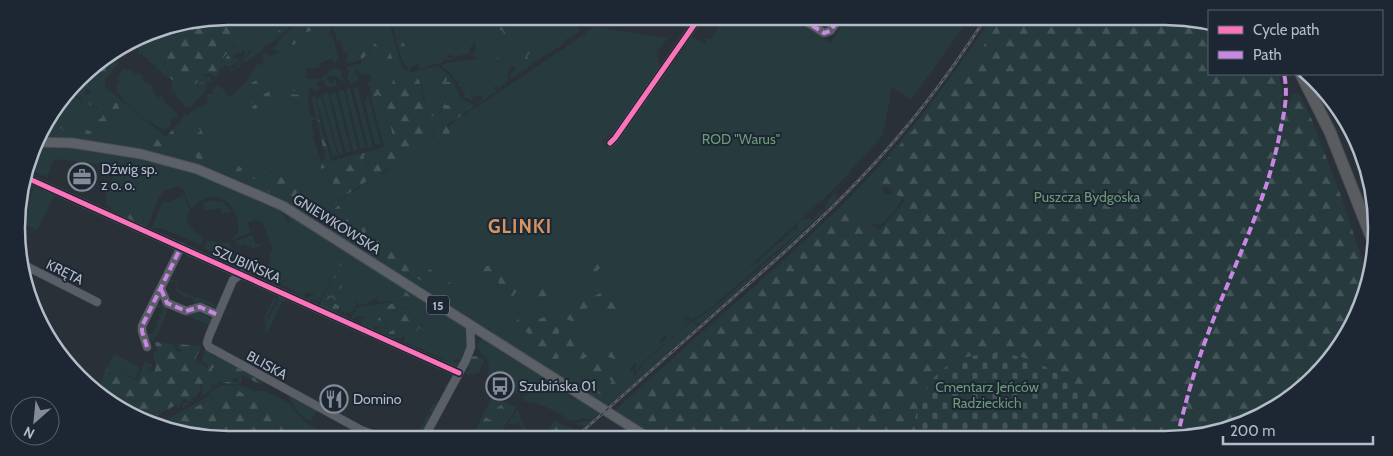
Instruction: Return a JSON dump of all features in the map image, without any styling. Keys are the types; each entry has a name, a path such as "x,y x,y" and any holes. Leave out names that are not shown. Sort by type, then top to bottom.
{"highway":[{"path":"1303,79 1334,141 1368,228"}],"main road":[{"name":"GNIEWKOWSKA","path":"44,142 72,143 141,154 190,167 234,183 282,206 638,431"}],"street":[{"path":"610,143 694,25"},
{"path":"811,25 824,33 830,31 834,25"},
{"name":"SZUBIŃSKA","path":"31,179 459,373"},
{"path":"147,347 142,334 142,328 181,247"},
{"name":"KRĘTA","path":"29,268 97,302"},
{"path":"230,269 233,280 242,274"},
{"name":"BLISKA","path":"233,280 208,338 210,348 364,431"},
{"path":"161,289 168,302 184,310 200,307 218,315"},
{"path":"428,431 466,362 471,347 470,325"}],"green space":[{"path":"215,25 238,25 240,29 243,26 246,30 248,29 248,36 250,38 237,35 238,43 232,42 234,46 230,50 239,46 238,53 229,62 226,58 229,54 228,52 223,58 222,64 221,56 217,55 218,62 215,61 215,64 221,68 218,71 217,78 210,73 204,75 205,77 210,76 212,82 207,83 207,88 202,95 198,91 196,97 192,92 199,89 198,84 202,83 203,80 199,75 193,71 193,76 198,81 194,86 184,87 183,92 180,91 183,88 181,85 166,76 168,71 163,66 165,64 159,65 166,63 166,57 168,56 161,55 167,49 164,41 157,39 160,37 165,39 166,35 177,31 175,37 181,31 188,29"},
{"path":"238,25 291,25 279,38 264,46 263,50 246,62 243,60 252,52 251,50 248,51 248,55 244,58 245,53 242,50 241,54 238,53 238,46 230,50 234,46 232,42 235,42 237,35 249,38 248,33 239,28"},
{"path":"260,25 263,25 263,32"},
{"path":"264,25 274,27 277,30 277,27 279,27 281,32 269,31"},
{"name":"ROD \"Warus\"","path":"308,25 330,25 332,30 329,31 330,37 333,36 339,60 336,61 336,64 331,59 320,63 319,68 306,69 307,79 319,79 320,81 317,83 320,89 316,91 310,88 308,98 311,116 316,119 311,121 313,137 321,161 319,163 352,155 349,164 346,168 341,168 336,180 334,191 336,199 334,204 350,192 357,190 369,179 382,174 424,137 426,140 429,124 421,82 413,74 409,85 404,86 399,78 387,86 377,87 371,81 371,74 367,75 365,73 364,78 364,75 355,70 359,80 350,84 347,78 350,70 347,70 346,67 362,63 361,60 354,62 357,58 370,53 369,48 364,48 360,39 355,44 358,46 349,51 338,36 336,36 333,25 390,25 400,61 405,70 413,72 437,66 449,75 454,82 450,81 443,84 455,89 455,84 460,98 474,106 471,108 469,105 463,109 453,110 444,106 431,107 431,110 440,113 444,108 448,111 448,115 445,113 441,115 440,126 433,131 434,134 431,139 475,107 477,108 585,34 587,30 593,28 586,25 668,38 657,52 660,66 617,131 603,140 604,146 608,148 618,141 635,118 647,97 683,51 692,36 705,44 704,39 711,39 720,25 804,25 830,43 843,25 965,25 911,100 892,87 883,135 838,185 746,270 760,262 760,259 790,234 788,232 798,229 797,224 802,219 812,219 809,223 710,309 693,320 686,316 683,319 691,320 674,327 691,321 664,345 662,342 666,335 659,341 663,345 644,361 635,373 636,363 630,368 630,370 634,371 634,376 645,361 689,324 693,321 698,326 607,407 489,332 490,327 486,330 372,258 366,252 366,247 357,247 276,198 248,184 190,162 160,154 99,143 46,139 52,127 85,135 89,131 73,129 54,123 73,96 83,102 89,102 89,105 103,112 102,118 110,119 109,106 104,108 96,92 93,90 90,93 90,90 87,89 80,97 74,95 96,74 94,83 116,58 118,64 105,80 105,87 164,135 159,139 163,149 163,143 175,133 172,130 185,114 187,116 198,106 200,108 208,102 206,96 214,93 211,91 219,85 230,97 247,81 251,72 259,63 262,65 264,63 261,60 264,59 262,56 264,53 271,56 280,52 271,49 291,29 288,36 288,44 293,45 296,42 293,38 295,35 311,31","holes":["316,159 319,163 312,163 311,161"]},
{"path":"308,25 311,27 311,31 295,35 293,38 296,42 294,45 288,44 288,36 294,26"},
{"path":"393,25 554,25 554,27 556,25 577,25 580,31 571,38 566,39 561,46 532,63 527,57 539,44 538,41 528,39 523,41 522,53 526,56 526,66 529,67 511,79 510,75 515,69 513,66 510,67 508,81 498,89 495,86 494,89 497,91 478,104 475,103 483,100 481,95 473,97 470,93 473,101 463,97 465,95 459,87 466,90 458,85 459,81 456,81 441,66 446,63 469,60 468,64 478,66 478,63 494,62 496,64 496,72 499,68 497,57 500,52 490,57 485,49 481,60 472,55 476,51 475,42 469,49 468,54 453,57 452,55 446,55 448,58 454,57 455,59 443,59 443,62 419,69 419,64 425,61 410,68 411,70 408,70 402,61 408,58 410,62 413,61 414,57 402,50 400,37 395,35"},
{"path":"500,25 508,26 506,32 516,35 513,38 509,37 507,43 503,41 500,45 498,42 504,38 504,35 503,31 500,30"},
{"path":"987,25 1000,25 883,189 884,193 890,194 896,189 902,196 891,216 880,225 861,226 639,418 642,423 654,431 646,431 614,411 780,264 851,196 885,159 948,81"},
{"name":"Puszcza Bydgoska","path":"997,25 1178,25 1208,30 1208,75 1279,75 1282,91 1281,109 1288,107 1293,93 1300,95 1312,120 1342,199 1364,266 1353,306 1341,330 1309,372 1278,397 1243,416 1205,427 1178,431 1109,431 1100,414 1055,373 1023,358 1005,354 982,354 915,431 655,431 625,411 796,254 841,208 880,230 905,201 873,176 976,58"},
{"path":"166,35 165,39 159,39 164,41 167,49 165,52 168,56 163,64 168,71 166,76 160,70 157,71 155,65 149,62 148,59 139,54 138,48 135,47"},
{"path":"395,35 402,39 405,47 402,50 408,51 414,57 413,61 410,62 408,58 406,61 402,61"},
{"path":"336,36 339,36 340,39 348,40 347,50 349,47 350,51 355,48 355,45 358,46 351,39 352,37 359,36 364,48 369,49 369,45 372,49 362,59 360,57 354,62 348,63 346,58 349,54 343,51 341,41 336,40"},
{"path":"529,39 538,41 539,44 527,56 528,59 531,59 532,65 526,67 523,63 526,56 521,55 523,51 520,48 521,42"},
{"path":"372,40 378,47 387,45 392,46 394,49 390,52 392,58 390,60 377,60 375,66 369,69 365,67 365,63 368,64 370,59 379,58 380,53 370,42"},
{"path":"486,48 486,51 491,51 490,57 495,55 493,50 500,52 497,57 500,60 498,63 501,68 498,68 498,75 495,71 496,64 494,62 481,65 478,63 478,66 473,67 468,64 469,60 482,59"},
{"path":"228,51 234,58 238,57 238,60 241,61 240,67 236,67 232,71 230,69 234,68 239,61 228,68 226,65 222,70 220,66 215,64 215,61 218,62 218,54 221,56 221,62 223,62 223,58"},
{"path":"111,62 112,64 93,82 96,74"},
{"path":"124,68 127,71 128,69 133,71 134,74 135,72 139,73 143,77 144,82 153,86 154,93 159,98 162,96 168,102 163,98 166,104 177,113 178,117 170,120 172,122 169,128 164,130 151,123 123,99 116,87 119,80 117,78"},
{"path":"338,68 339,70 342,69 341,76 346,82 334,75 326,79 332,84 336,80 336,86 327,87 323,79 320,83 322,76 326,76 330,69"},
{"path":"192,71 203,80 202,83 199,83 199,89 193,94 198,91 202,95 191,106 186,108 175,92 173,93 170,90 170,88 174,91 170,81 179,83 183,88 183,92 184,86 193,76"},
{"path":"299,71 305,73 307,80 305,82 302,78 299,84 305,92 305,100 291,98 289,96 291,94 298,95 299,87 296,86 295,91 286,85 290,75"},
{"path":"413,74 415,74 420,82 429,124 428,130 431,135 426,140 423,137 419,145 385,170 380,175 378,182 376,183 369,179 334,205 336,199 332,174 336,167 346,168 352,155 364,153 363,157 366,160 368,170 370,168 370,156 376,152 393,149 395,145 391,128 389,126 387,128 381,127 380,125 383,121 388,122 389,120 379,95 372,97 368,83 372,80 377,81 375,86 380,88 391,85 394,79 399,78 404,86 409,84"},
{"path":"440,75 447,78 446,82 454,82 455,89 451,95 447,96 441,89 443,85 439,85 436,82 436,78"},
{"path":"259,81 257,84 261,90 260,93 267,93 274,89 272,91 274,94 271,93 269,95 277,98 274,104 278,106 275,113 273,114 271,107 269,111 264,111 267,108 264,104 259,108 263,118 261,118 257,108 254,109 252,107 267,101 262,95 260,98 258,97 253,100 253,104 247,104 247,99 242,105 245,97 251,96 252,92 257,95 258,88 251,83"},
{"path":"96,87 99,90 96,94 104,108 112,102 117,103 119,114 112,116 110,119 116,122 117,125 115,127 99,124 96,121 102,118 103,112 100,113 98,108 89,105 89,102 83,102 81,99 82,93 88,95"},
{"path":"358,87 373,147 368,148 353,88"},
{"path":"350,88 366,148 360,149 346,90"},
{"path":"344,90 358,150 353,151 338,91"},
{"path":"367,91 381,144 375,145 364,100 367,99"},
{"path":"336,92 351,151 346,153 330,94"},
{"path":"328,93 343,154 339,155 322,94"},
{"path":"315,95 318,115 331,160 322,169 318,164 311,161 316,159 319,163 326,159 311,96"},
{"path":"370,95 372,97 379,95 389,121 394,146 393,149 376,152 369,161 370,168 368,171 367,163 363,157 364,153 384,147"},
{"path":"321,96 338,156 332,155 316,98"},
{"path":"433,98 436,102 443,100 446,102 445,105 452,105 453,109 460,105 463,108 470,105 471,108 447,125 448,129 457,126 458,130 446,136 443,135 441,138 437,136 437,142 434,139 434,128 440,127 438,123 441,115 445,113 448,115 448,112 443,108 436,116 431,116 431,107 426,104 426,100"},
{"path":"77,105 84,109 94,109 96,115 92,120 85,120 75,109"},
{"path":"205,120 208,121 204,129 209,129 211,132 208,137 200,134 198,140 194,139 189,142 185,140 189,134 194,135 200,132 199,127"},
{"path":"59,123 62,126 70,126 73,129 75,127 92,132 89,136 82,134 73,136 69,129 63,131 62,128 54,131 51,129 52,126 53,124"},
{"path":"172,130 176,136 175,139 168,139 163,143 164,147 160,150 155,149 152,144 154,140 164,135 166,137"},
{"path":"42,146 96,150 140,157 184,168 241,190 285,212 283,214 286,218 286,223 290,222 287,216 288,213 412,292 423,302 434,306 468,328 469,347 461,361 457,359 453,361 455,363 461,362 457,368 456,366 454,368 442,363 443,359 403,341 405,339 403,334 402,338 398,339 398,334 404,329 409,331 418,328 426,329 418,321 411,319 411,310 406,307 400,308 396,305 383,311 390,311 390,313 382,312 378,319 392,324 389,319 392,317 393,322 400,328 393,330 389,336 374,329 387,329 388,326 385,328 373,326 373,329 361,325 360,320 366,317 356,316 354,319 351,317 354,315 353,312 356,312 355,309 359,307 396,301 377,302 379,296 367,304 359,305 353,300 357,305 351,314 348,312 345,316 345,313 342,312 338,315 342,305 333,279 329,284 337,269 319,302 311,299 310,301 307,300 314,294 306,292 304,298 292,289 280,285 292,276 279,284 280,278 275,263 263,276 270,261 270,252 273,251 262,221 259,222 256,219 248,223 251,233 231,240 238,231 238,220 232,207 222,199 216,197 209,198 191,209 183,189 179,186 163,191 147,227 144,226 144,219 141,216 119,214 105,204 107,195 105,194 118,166 54,159 47,177 33,172"},
{"path":"195,149 207,156 231,161 242,169 240,173 232,172 227,166 209,163 207,159 198,159 194,156"},
{"path":"249,165 262,171 267,171 271,176 273,173 288,179 285,184 290,185 294,183 298,186 299,190 295,195 297,199 308,197 314,201 318,200 320,206 316,209 308,209 308,207 298,203 291,196 273,191 268,192 267,181 259,181 247,175 246,170"},
{"path":"29,186 55,195 37,230 25,225 27,203 34,189"},
{"path":"183,192 190,211 187,216 187,223 196,233 204,238 201,245 161,228 151,228 164,200 166,203 183,196"},
{"path":"835,193 837,199 793,241 700,324 694,321 721,302 822,210 824,211 828,200"},
{"path":"351,197 350,202 343,213 337,216 349,220 345,225 358,228 364,227 365,233 357,234 359,236 368,234 369,236 363,238 367,240 365,245 362,241 355,238 350,239 345,227 334,226 330,220 325,220 321,216 323,212 327,213 326,208 332,211"},
{"path":"212,200 223,202 232,212 222,214 219,208 204,210 203,202"},
{"path":"127,212 141,217 144,226 119,214"},
{"path":"252,235 256,244 261,243 262,245 249,250 252,248 251,246 237,245 236,241"},
{"path":"207,240 220,243 229,242 235,256 230,260 205,249"},
{"path":"375,240 384,242 387,246 398,250 401,257 403,254 430,270 440,277 446,289 450,290 447,285 455,275 459,276 455,286 457,288 456,293 451,293 454,298 450,294 447,296 448,291 443,294 442,290 439,292 438,289 440,287 435,287 434,292 433,286 431,288 428,286 429,283 437,281 424,282 403,272 400,269 400,262 396,265 375,254 367,245"},
{"path":"590,245 591,247 595,246 604,257 600,263 600,268 596,272 588,271 586,266 592,264 594,259 583,248"},
{"path":"252,261 263,264 259,275 247,271 247,266"},
{"path":"272,262 275,263 280,281 279,284 262,279"},
{"path":"341,263 346,265 346,282 342,283 342,307 323,297"},
{"path":"486,266 496,270 502,266 506,273 512,277 523,278 523,282 506,306 491,291 492,288 499,284 498,278 487,276 479,271 480,268 482,269"},
{"path":"590,276 597,276 601,280 601,286 596,291 591,289 589,295 582,295 585,288 590,287 587,280"},
{"path":"168,279 177,281 180,291 195,298 197,296 217,306 216,308 205,303 203,306 195,306 191,297 179,294 175,289 177,283 173,281 167,284"},
{"path":"383,282 389,285 390,289 394,287 401,297 404,296 405,292 416,297 415,304 407,303 402,298 390,293 381,285"},
{"path":"550,283 560,285 561,290 559,293 556,291 549,293 545,298 548,300 543,302 543,299 541,299 537,301 537,292"},
{"path":"602,292 614,295 622,301 623,304 619,313 611,313 603,309 607,302 605,300 598,306 589,301 589,299"},
{"path":"280,296 286,298 282,302 268,332 429,411 437,400 440,400 446,383 450,385 435,413 432,413 233,315 264,330 266,324 264,318 274,297 277,299 267,317 268,319"},
{"path":"561,296 569,299 568,304 570,306 575,305 574,298 584,301 592,307 594,314 588,319 590,325 581,321 589,315 590,308 582,309 573,322 559,316"},
{"path":"323,297 340,306 337,315 319,307"},
{"path":"393,303 400,308 410,308 415,317 411,319 418,319 424,328 431,326 432,329 427,331 418,328 413,333 404,329 398,334 398,339 394,337 392,340 389,339 389,332 394,328 399,328 395,326 392,317 389,319 394,324 393,327 382,319 379,321 378,319 382,312 390,313 389,311 382,311 382,309"},
{"path":"165,304 201,310 200,313 213,320 209,327 169,308 154,341 147,338 146,328 149,335 155,332 154,328 157,327 157,322 161,318 159,315 163,313 161,307 154,308 155,306"},
{"path":"223,312 225,312 426,412"},
{"path":"545,317 559,329 559,336 551,338 552,346 556,348 555,351 559,356 558,360 553,362 551,360 552,353 546,350 542,354 539,349 533,348 532,343 529,341 523,342 522,339 528,337 528,333 523,331 511,336 513,325 518,319 532,321"},
{"path":"568,334 583,341 578,346 580,349 583,347 585,349 584,354 586,354 588,342 593,346 592,352 601,350 604,353 607,351 614,352 628,365 602,355 601,358 606,357 607,360 603,364 606,368 604,371 608,377 613,371 621,373 626,377 625,381 616,384 612,388 610,384 612,381 608,378 604,386 606,393 601,395 598,393 604,378 593,378 591,374 594,363 585,357 581,360 579,356 575,356 574,351 570,357 569,354 564,355 568,351 564,347 567,342 564,336"},
{"path":"484,338 569,392 567,395 575,400 577,398 600,413 584,427 577,424 582,421 590,421 593,418 588,420 584,418 576,420 565,419 563,418 565,417 545,407 524,401 523,396 527,393 511,394 506,392 502,386 492,383 487,376 489,370 488,363 477,347 479,341"},
{"path":"155,342 173,344 173,347 176,348 176,354 177,351 180,352 182,350 177,348 179,344 199,346 201,349 196,357 197,363 202,364 206,369 208,368 207,364 202,361 205,350 207,350 213,354 213,357 221,356 224,360 220,370 218,363 213,364 215,366 212,369 213,374 222,371 224,374 217,384 211,385 206,391 203,391 202,382 195,398 192,397 193,401 189,401 189,404 184,408 182,407 187,402 186,399 181,400 182,403 177,408 178,404 176,403 153,417 126,404 99,385 108,365 137,381 145,362 152,364 152,367 149,367 148,370 154,372 156,367 153,354 157,350"},
{"path":"114,354 140,368 135,379 108,365"},
{"name":"Cmentarz Jeńców Radzieckich","path":"982,354 1002,354 1022,357 1038,363 1069,382 1083,395 1095,408 1109,431 915,431 916,415 919,404 929,384 945,367 965,358"},
{"path":"223,357 230,363 225,367 233,373 228,383 233,381 236,385 221,384 228,382 222,381 201,398 203,383 203,391 220,382 218,374 212,374 214,367 212,366 216,361 220,370"},
{"path":"470,357 483,358 484,363 481,365 480,372 468,375 465,371 470,370 466,366 469,364"},
{"path":"229,360 263,379 264,382 262,384 257,383 240,373 236,375 238,378 233,378 232,384 221,382 229,382 230,379 227,377 233,373 225,366 230,363"},
{"path":"240,373 244,375 241,377 241,383 236,385 240,381 236,375"},
{"path":"222,385 244,386 255,391 265,391 292,406 303,420 319,431 299,431 233,387 168,422 165,421 205,398"},
{"path":"233,387 299,431 215,431 168,422"},
{"path":"288,393 307,405 307,403 316,408 316,413 311,420 308,420 298,412"},
{"path":"492,397 517,407 511,417 501,413 494,415 492,420 487,418 488,424 498,415 506,416 509,419 503,431 475,431"},
{"path":"492,403 497,407 502,405 505,411 501,408 492,411 492,413 505,414 511,417 510,419 507,419 507,416 504,415 498,415 494,422 488,423 488,425 483,424 483,420 486,417 490,420 494,418 493,415 489,414 490,411 488,412"},
{"path":"518,410 523,424 529,431 522,431 520,425 517,423 514,425 508,423 513,417 516,417 514,415"},
{"path":"428,413 432,415 433,417 425,431 419,431"},
{"path":"555,421 573,431 551,431 549,428"}],"railway":[{"path":"583,431 782,254 844,195 926,103 981,25"}],"marked path":[{"path":"811,25 824,33 830,31 834,25"},
{"path":"1179,431 1202,351 1258,208 1275,154 1285,107 1286,87 1284,75"},
{"path":"147,347 142,326 181,247"},
{"path":"161,289 167,303 186,311 200,307 218,315"}],"cycle path":[{"path":"610,143 694,25"},
{"path":"31,180 459,373"}],"place":[{"name":"Dźwig sp. z o. o.","path":"82,177"},
{"name":"Szubińska 01","path":"500,386"},
{"name":"Domino","path":"334,399"}],"district":[{"name":"GLINKI","path":"520,226"}]}
